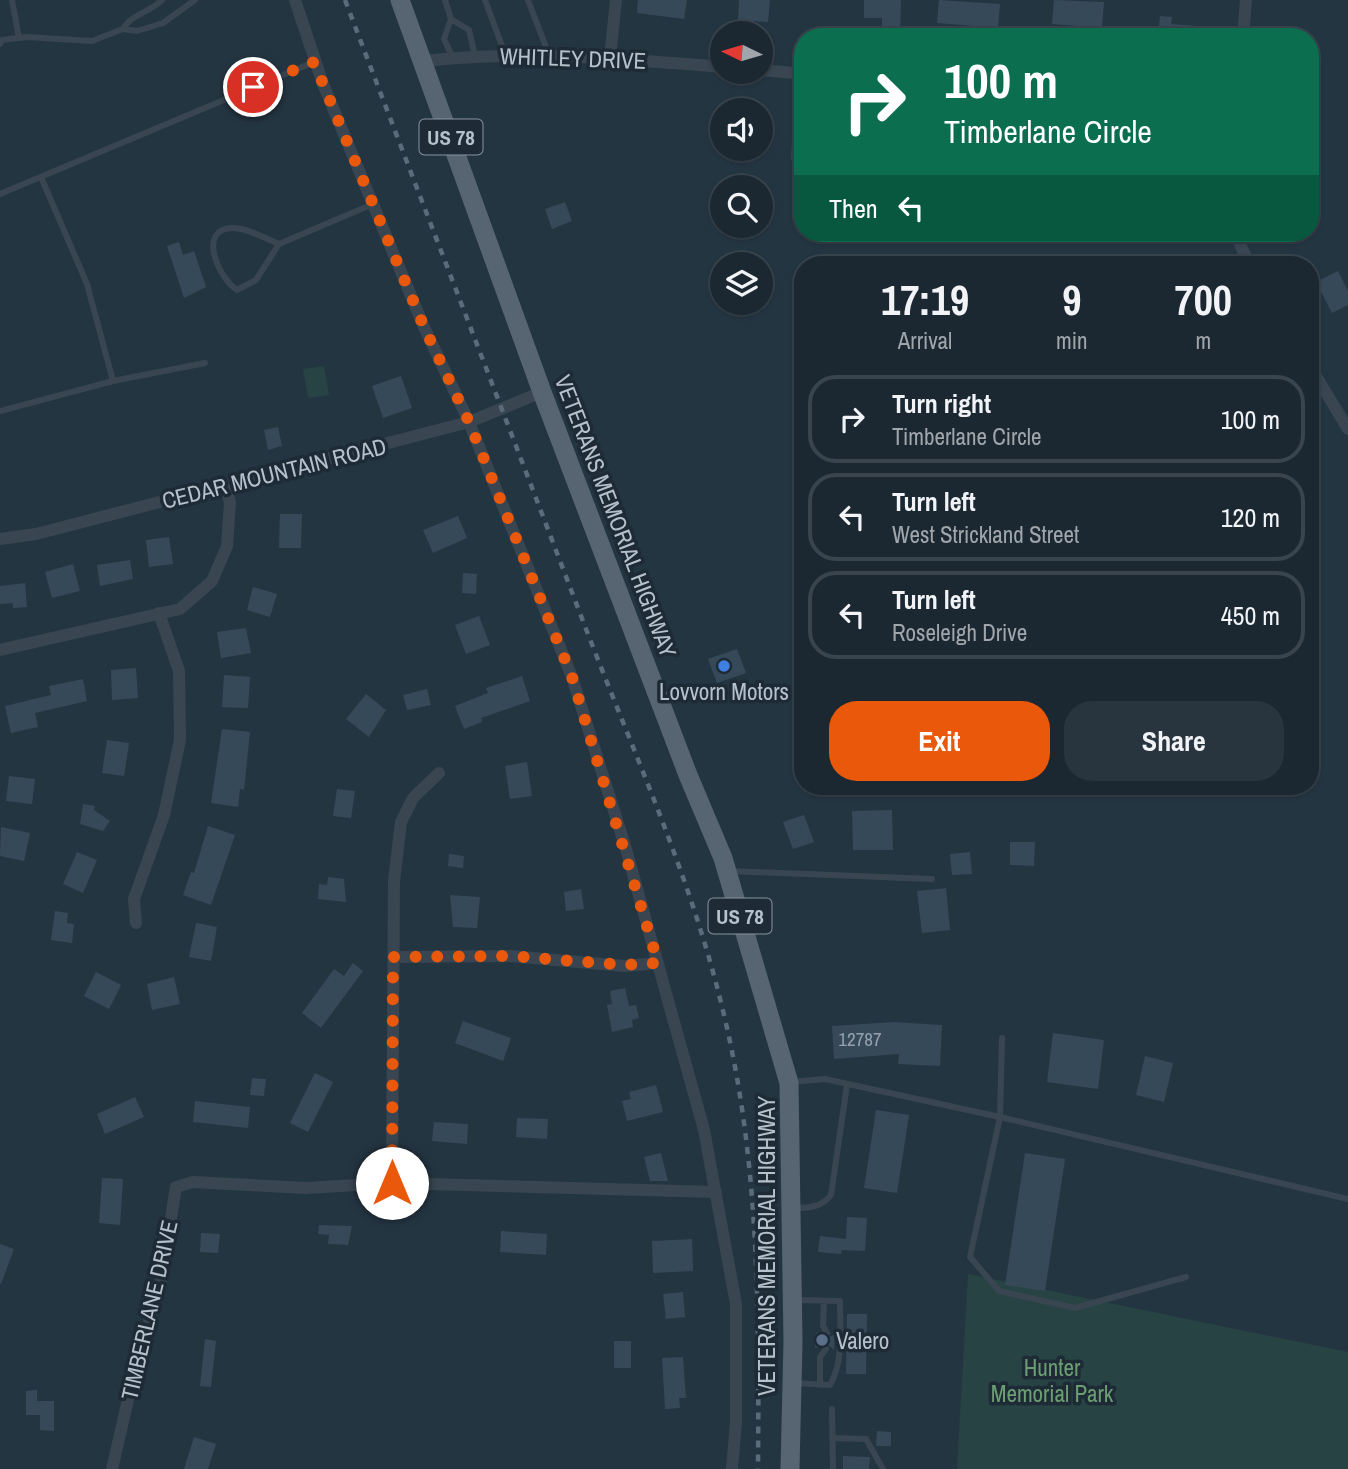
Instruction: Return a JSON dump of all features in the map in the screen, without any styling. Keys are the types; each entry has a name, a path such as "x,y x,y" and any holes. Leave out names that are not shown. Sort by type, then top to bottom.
{"main road":[{"name":"VETERANS MEMORIAL HIGHWAY","path":"400,0 542,392 727,871 789,1083 793,1208 790,1469"}],"street":[{"path":"295,0 314,62 424,327 469,422 572,677 658,963 699,1109 736,1304 736,1422 732,1469"},
{"path":"610,58 616,0"},
{"path":"1244,28 1246,0"},
{"name":"WHITLEY DRIVE","path":"424,61 505,54 610,58 710,66"},
{"path":"774,71 794,73"},
{"path":"1319,381 1348,429"},
{"name":"CEDAR MOUNTAIN ROAD","path":"0,539 36,534 469,422 542,392"},
{"path":"0,649 180,609 212,581 227,547 230,502 225,486"},
{"path":"136,923 134,899 164,815 180,740 179,671 159,614"},
{"path":"392,1183 394,881 401,822 413,798 439,773"},
{"path":"393,957 510,956 625,965 658,963"},
{"name":"TIMBERLANE DRIVE","path":"112,1469 133,1378 161,1280 176,1187 193,1182 305,1188 392,1183 716,1192"}],"lane":[{"path":"12,0 19,38"},
{"path":"123,29 127,22 156,7 162,0"},
{"path":"0,44 2,40 19,38 92,41 123,29 138,30 163,23 195,0"},
{"path":"445,0 451,19 444,39 453,58"},
{"path":"485,0 505,54"},
{"path":"528,0 549,55"},
{"path":"451,19 469,30 475,56"},
{"path":"0,194 314,62"},
{"path":"41,177 87,284 113,381"},
{"path":"279,244 234,228 222,230 214,238 212,247 227,284 237,289 256,280 279,244 374,204"},
{"path":"0,411 113,381 205,363"},
{"path":"727,871 932,879"},
{"path":"1002,1038 1000,1116 970,1257 999,1291 1075,1308 1186,1277"},
{"path":"789,1083 825,1079 1000,1116 1348,1199"},
{"path":"793,1208 812,1208 826,1202 831,1195 847,1085"},
{"path":"792,1383 830,1385 838,1370 840,1301 793,1300"},
{"path":"823,1330 824,1301"},
{"path":"817,1348 820,1357 820,1384"},
{"path":"820,1357 825,1349"},
{"path":"832,1409 833,1469"},
{"path":"832,1438 866,1439 883,1469"}],"green space":[{"path":"324,366 329,395 308,398 303,369"},
{"name":"Hunter Memorial Park","path":"968,1274 1348,1352 1348,1469 957,1469"}],"building":[{"path":"638,0 687,0 684,19 637,13"},
{"path":"739,0 770,0 768,21 738,20"},
{"path":"864,0 901,0 900,28 882,28 882,18 864,18"},
{"path":"939,0 1000,4 998,28 937,23"},
{"path":"1054,0 1104,2 1102,28 1052,24"},
{"path":"1160,16 1172,17 1171,24 1197,26 1197,28 1159,28"},
{"path":"792,139 794,139 794,160 791,160"},
{"path":"565,202 572,221 552,229 545,209"},
{"path":"179,242 183,255 194,251 206,287 184,298 167,246"},
{"path":"1338,271 1348,291 1348,305 1332,313 1319,288 1319,280"},
{"path":"401,376 412,408 383,418 372,386"},
{"path":"278,427 282,446 268,450 264,430"},
{"path":"280,514 302,514 301,548 279,548"},
{"path":"458,516 467,538 433,553 423,530"},
{"path":"169,537 173,564 149,567 146,540"},
{"path":"130,560 133,579 100,586 97,565"},
{"path":"73,564 80,591 52,598 45,572"},
{"path":"463,573 477,574 476,594 462,593"},
{"path":"25,583 27,607 13,608 13,603 0,604 0,586"},
{"path":"253,587 277,594 270,617 247,610"},
{"path":"479,616 490,645 466,654 455,625"},
{"path":"246,628 251,653 221,658 217,632"},
{"path":"737,649 746,673 717,683 708,659"},
{"path":"136,668 138,698 112,700 111,670"},
{"path":"224,675 250,677 248,708 222,707"},
{"path":"522,676 530,701 481,718 482,722 464,729 455,706 488,693 486,688"},
{"path":"83,679 87,701 35,713 38,727 11,733 5,706 51,695 49,686"},
{"path":"427,689 431,705 407,710 403,695"},
{"path":"366,694 386,710 369,737 346,719"},
{"path":"222,729 250,732 244,790 240,789 238,807 211,803"},
{"path":"107,740 129,743 124,776 102,773"},
{"path":"527,762 532,796 510,799 505,766"},
{"path":"9,776 35,779 32,804 6,801"},
{"path":"337,789 355,791 351,818 333,816"},
{"path":"83,804 95,806 94,810 110,821 103,831 80,824"},
{"path":"892,810 893,850 853,850 852,811"},
{"path":"804,815 814,842 793,849 783,822"},
{"path":"208,826 235,835 211,905 183,895 191,872 194,873"},
{"path":"1,827 30,833 24,861 0,856"},
{"path":"1010,842 1035,842 1034,866 1010,865"},
{"path":"77,852 97,860 83,893 63,884"},
{"path":"970,852 972,874 952,875 950,854"},
{"path":"449,854 464,856 463,868 448,866"},
{"path":"328,877 344,879 346,902 318,899 319,884 327,885"},
{"path":"946,888 950,930 922,933 917,891"},
{"path":"581,889 584,909 566,911 564,892"},
{"path":"450,895 480,897 477,928 453,927"},
{"path":"55,911 68,913 67,923 74,924 72,943 51,940"},
{"path":"196,923 217,927 211,961 189,957"},
{"path":"353,963 363,971 321,1028 302,1013 334,969 344,976"},
{"path":"96,972 121,985 109,1009 84,996"},
{"path":"174,977 180,1004 152,1010 147,984"},
{"path":"625,988 629,1006 636,1005 639,1018 632,1020 633,1027 612,1032 607,1005 612,1004 610,991"},
{"path":"463,1021 511,1038 503,1061 455,1043"},
{"path":"894,1022 942,1025 940,1066 898,1064 899,1054 834,1059 832,1026"},
{"path":"1053,1033 1104,1040 1098,1089 1047,1082"},
{"path":"1145,1056 1173,1063 1164,1102 1136,1095"},
{"path":"315,1073 333,1082 308,1132 290,1123"},
{"path":"252,1078 266,1079 264,1096 250,1095"},
{"path":"656,1085 663,1112 627,1121 622,1101 631,1099 629,1092"},
{"path":"135,1097 144,1117 105,1134 97,1114"},
{"path":"195,1101 250,1107 248,1128 193,1122"},
{"path":"876,1110 909,1115 897,1193 864,1188"},
{"path":"517,1118 548,1119 547,1139 516,1137"},
{"path":"434,1122 468,1124 467,1144 432,1141"},
{"path":"661,1153 668,1181 650,1181 644,1157"},
{"path":"1025,1153 1065,1159 1045,1291 1005,1285"},
{"path":"102,1178 123,1179 120,1225 99,1223"},
{"path":"847,1217 867,1218 865,1251 842,1250 841,1254 818,1252 820,1236 846,1239"},
{"path":"319,1225 352,1226 348,1245 328,1244 329,1235 318,1234"},
{"path":"501,1231 547,1234 546,1255 500,1252"},
{"path":"201,1233 220,1234 218,1253 200,1252"},
{"path":"692,1239 693,1271 653,1273 652,1241"},
{"path":"0,1244 14,1249 1,1284 0,1284"},
{"path":"683,1292 685,1317 666,1319 663,1294"},
{"path":"847,1314 867,1314 866,1374 846,1374"},
{"path":"816,1332 826,1339 835,1334 834,1350 826,1343 815,1348"},
{"path":"205,1339 216,1341 211,1387 200,1386"},
{"path":"614,1341 631,1341 631,1368 614,1368"},
{"path":"683,1357 686,1398 679,1398 680,1408 665,1409 662,1358"},
{"path":"37,1390 37,1401 54,1401 54,1431 40,1430 40,1415 26,1415 26,1391"},
{"path":"877,1431 891,1432 891,1446 876,1446"},
{"path":"194,1437 216,1444 208,1469 184,1469"},
{"path":"843,1456 870,1457 869,1469 843,1469"}],"railway":[{"path":"345,0 662,820 711,965 736,1071 751,1184 757,1298 758,1469"}],"place":[{"name":"Lovvorn Motors","path":"724,666"},
{"name":"Valero","path":"822,1340"}],"route":[{"path":"253,87 314,62 424,327 469,422 572,677 626,849 658,963 625,965 510,956 393,957 392,1183"}]}
